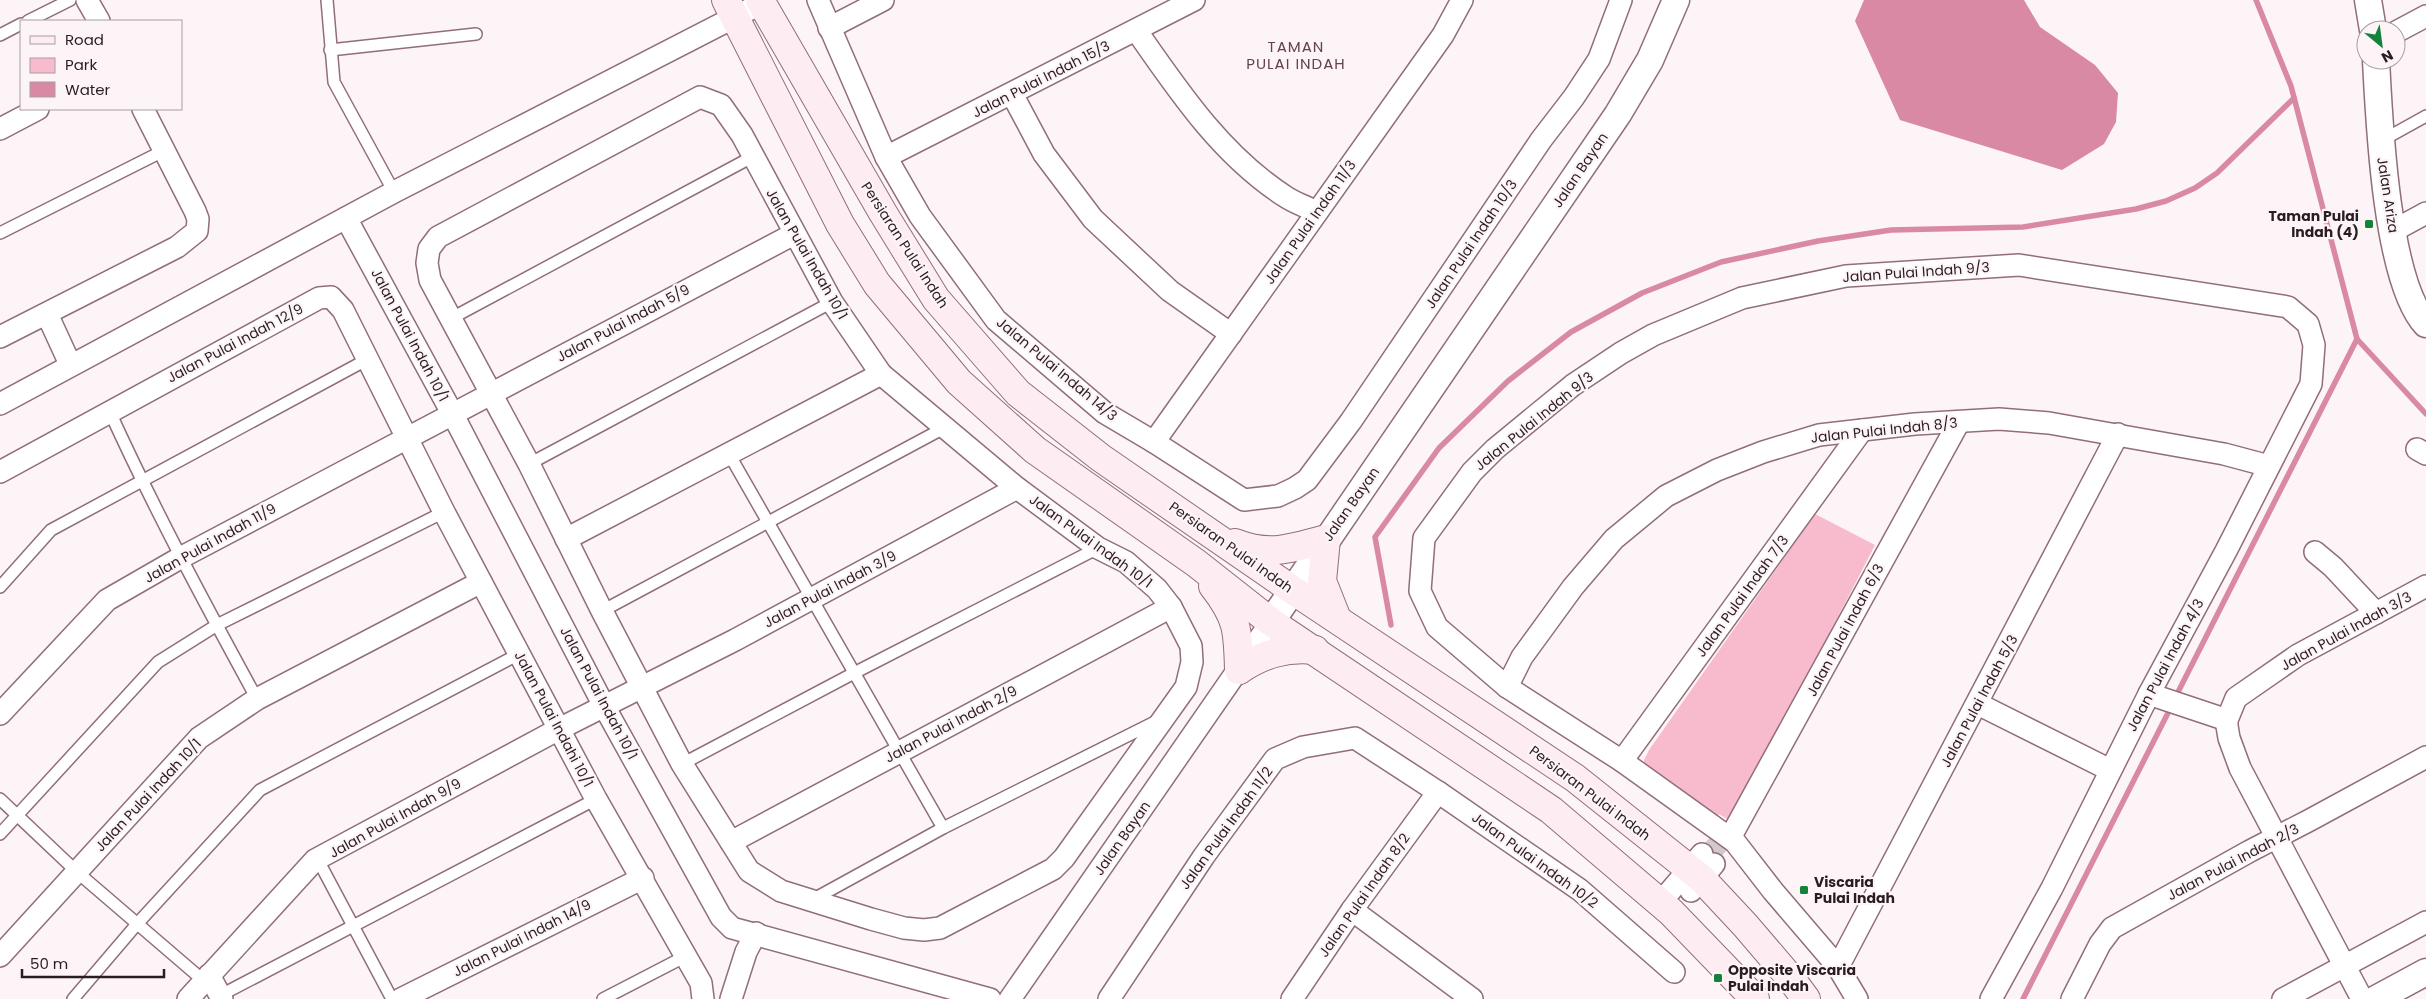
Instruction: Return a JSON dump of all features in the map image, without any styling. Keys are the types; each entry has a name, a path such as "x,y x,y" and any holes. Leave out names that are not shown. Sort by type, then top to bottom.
{"main road":[{"name":"Persiaran Pulai Indah","path":"761,2 883,213 936,298 1018,393 1101,458 1575,778 1714,855 1745,925 1806,999"},
{"path":"730,9 840,224 877,284 959,382 1036,450 1196,564 1272,622 1552,810 1666,908 1755,999"},
{"path":"1212,534 1252,550 1273,552 1326,539 1322,581 1337,619"},
{"path":"1196,564 1226,602 1234,618 1238,636 1239,670"},
{"path":"1239,670 1252,661 1274,652 1301,649 1315,650"}],"street":[{"path":"87,0 98,20"},
{"path":"818,0 829,28 883,0"},
{"name":"Jalan Pulai Indah 15/3","path":"886,157 1194,0"},
{"name":"Jalan Pulai Indah 11/3","path":"1154,442 1443,35 1462,0"},
{"name":"Jalan Pulai Indah 10/3","path":"1307,480 1351,421 1541,140 1574,97 1599,59 1621,0"},
{"name":"Jalan Bayan","path":"1010,999 1294,590 1326,539 1618,114 1650,60 1676,0"},
{"path":"2368,0 2371,20"},
{"path":"0,404 70,364 346,218 730,9 761,2"},
{"path":"2406,27 2426,16"},
{"name":"Jalan Pulai Indah 14/3","path":"829,28 886,157 920,216 996,320 1105,413 1244,500 1278,496 1307,480"},
{"path":"1136,30 1195,114 1246,166 1287,198 1317,212"},
{"name":"Jalan Ariza","path":"2376,70 2380,141 2393,231 2403,274 2424,317"},
{"path":"1012,94 1044,154 1093,219 1170,291 1231,334"},
{"name":"Jalan Pulai Indah 10/1","path":"811,901 781,891 749,871 682,764 602,611 530,464 450,319 427,272 429,249 438,237 700,97 720,105 742,135 752,157 832,302 881,374 1018,488 1098,548 1126,562 1157,589 1171,607 1191,646 1192,662 1186,687 1165,716"},
{"path":"0,129 36,110"},
{"path":"0,337 178,247 197,231 198,219 195,211 145,110"},
{"path":"2393,231 2426,213"},
{"name":"Jalan Pulai Indah 10/1","path":"346,218 452,413 604,706 721,917 732,928 756,933 990,999"},
{"name":"Jalan Pulai Indah 5/9","path":"452,413 794,234"},
{"name":"Jalan Pulai Indah 9/3","path":"1857,999 1838,967 1773,891 1714,855 1622,761 1507,687 1437,627 1420,591 1424,538 1472,472 1495,449 1573,385 1621,353 1653,335 1742,298 1846,276 2020,265 2288,306 2308,324"},
{"name":"Jalan Pulai Indah 12/9","path":"0,472 110,410 319,298 331,297 337,302 408,436"},
{"path":"47,314 70,364"},
{"name":"Jalan Pulai Indah 4/3","path":"1991,999 2052,888 2110,770 2226,551 2311,384 2314,345 2308,324"},
{"path":"566,539 881,374"},
{"name":"Jalan Pulai Indah 11/9","path":"0,714 107,600 180,558 452,413"},
{"name":"Jalan Pulai Indah 8/3","path":"1507,687 1522,657 1573,587 1614,539 1666,496 1717,470 1763,452 1819,435 2000,419 2049,423 2118,434 2224,454 2269,466"},
{"name":"Jalan Pulai Indah 6/3","path":"1666,908 1714,855 1959,422"},
{"name":"Jalan Pulai Indah 7/3","path":"1622,761 1862,430"},
{"name":"Jalan Pulai Indah 5/3","path":"1838,967 1978,704 2118,434"},
{"name":"Jalan Pulai Indahi 10/1","path":"408,436 444,512 596,799 643,878 701,983 703,999"},
{"name":"Jalan Pulai Indah 3/9","path":"642,688 1018,488"},
{"path":"2315,552 2333,567 2376,613"},
{"name":"Jalan Pulai Indah 10/1","path":"0,956 198,738 257,699 481,582"},
{"name":"Jalan Pulai Indah 3/3","path":"2227,720 2236,698 2298,655 2426,586"},
{"name":"Jalan Pulai Indah 2/9","path":"731,842 1171,607"},
{"name":"Jalan Pulai Indah 9/9","path":"188,999 305,869 318,860 559,728 642,688"},
{"path":"2151,695 2227,720 2228,738 2240,768 2362,999"},
{"path":"1978,704 2110,770"},
{"path":"811,901 904,928 924,930 940,928 1053,869 1064,858 1165,716"},
{"name":"Jalan Pulai Indah 11/2","path":"1109,999 1204,856 1275,760 1303,747 1355,738 1438,792"},
{"name":"Jalan Pulai Indah 2/3","path":"2072,999 2100,944 2112,928 2250,851 2276,839 2426,757"},
{"name":"Jalan Pulai Indah 8/2","path":"1292,999 1352,910 1438,792"},
{"name":"Jalan Pulai Indah 10/2","path":"1438,792 1580,890 1674,972"},
{"name":"Jalan Pulai Indah 14/9","path":"401,999 643,878"},
{"path":"1352,910 1472,999"},
{"path":"2283,999 2426,922"},
{"path":"732,999 746,952 756,933"},
{"path":"2376,999 2426,972"},
{"path":"207,978 222,997"}],"lane":[{"path":"30,20 70,0"},
{"path":"327,0 334,82 394,192"},
{"path":"0,35 20,25"},
{"path":"330,50 476,34"},
{"path":"2380,141 2426,116"},
{"path":"0,232 165,150"},
{"path":"450,319 752,157"},
{"path":"530,464 832,302"},
{"path":"0,587 51,530 368,359"},
{"path":"110,410 141,481 180,558 257,699"},
{"path":"602,611 944,428"},
{"path":"729,454 856,672 943,828"},
{"path":"0,834 158,662 217,625 444,512"},
{"path":"682,764 1098,548"},
{"path":"73,999 137,924 260,790 519,654"},
{"path":"811,901 943,828 1165,716"},
{"path":"0,799 77,872 137,924 207,978"},
{"path":"222,997 596,799"},
{"path":"318,860 392,999"},
{"path":"602,999 686,956"}],"green space":[{"path":"1815,514 1875,545 1732,822 1719,814 1715,820 1644,769 1644,760 1649,750"}],"water":[{"path":"1864,0 2024,0 2040,27 2095,65 2118,93 2116,122 2104,144 2062,170 1900,120 1855,21"}],"waterway":[{"path":"2256,0 2291,86 2357,339 2426,414"},
{"path":"1391,625 1375,537 1439,448 1508,381 1571,332 1642,293 1721,262 1818,241 1891,230 2023,227 2136,209 2166,201 2195,188 2217,173 2294,98"},
{"path":"2175,698 2357,339"},
{"path":"2023,999 2171,707"}],"tunnel":[{"path":"1706,858 1720,842"}],"place":[{"name":"Taman Pulai Indah (4)","path":"2369,224"},
{"name":"Viscaria Pulai Indah","path":"1804,890"},
{"name":"Opposite Viscaria Pulai Indah","path":"1718,978"}],"district":[{"name":"TAMAN PULAI INDAH","path":"1296,56"}]}
